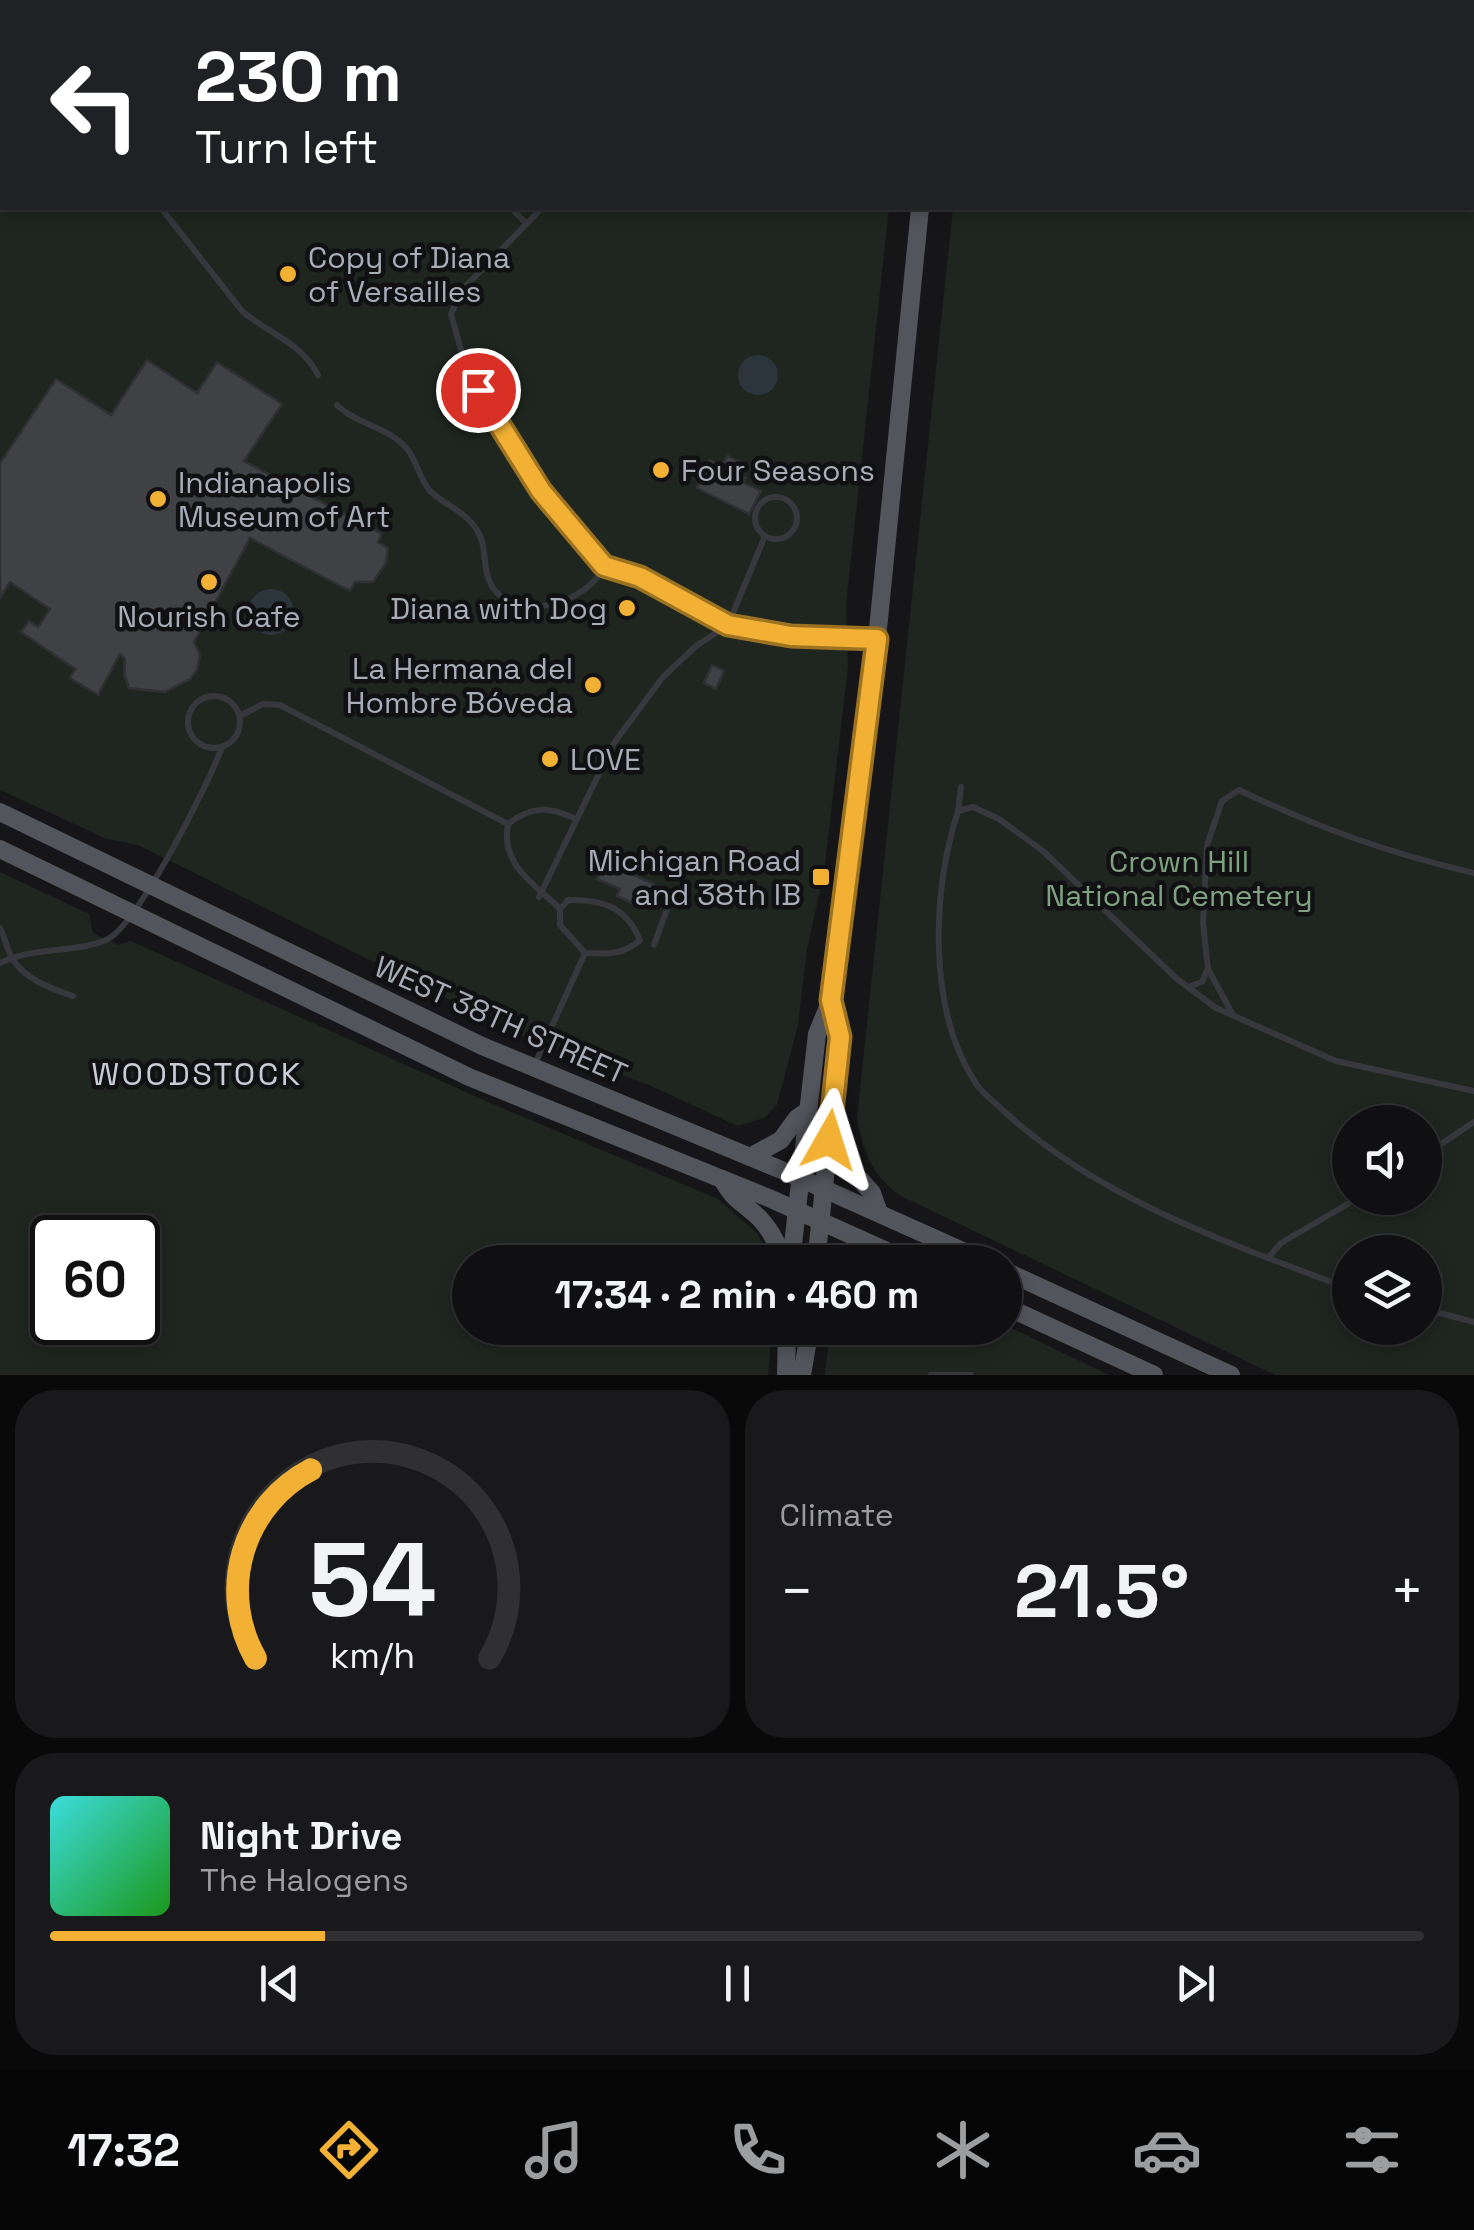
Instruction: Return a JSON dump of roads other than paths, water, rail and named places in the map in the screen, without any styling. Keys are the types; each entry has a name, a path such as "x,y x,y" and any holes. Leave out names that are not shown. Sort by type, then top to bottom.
{"main road":[{"path":"793,1245 817,1034 831,1000 877,639 920,210"},
{"name":"WEST 38TH STREET","path":"0,812 533,1069 750,1156 821,1215 878,1245"},
{"name":"WEST 38TH STREET","path":"0,848 469,1078 722,1179 798,1195 824,1188 950,1245"},
{"path":"818,1245 840,1037 831,1000"},
{"path":"750,1156 776,1144 796,1118 807,1111"},
{"path":"831,1120 850,1168 872,1193 879,1213"},
{"path":"722,1179 733,1199 754,1212 767,1227 776,1245"},
{"path":"1022,1279 1231,1375"},
{"path":"1022,1314 1154,1375"},
{"path":"786,1375 787,1345"},
{"path":"802,1375 807,1345"}],"lane":[{"path":"163,210 242,311 309,358 318,375"},
{"path":"513,210 526,223"},
{"path":"540,210 461,291 451,314 463,357 497,425 541,491 604,566 640,577 728,625 791,636 877,639"},
{"path":"337,404 344,412 391,435 408,450 429,490 469,518 481,535 488,578 496,592 510,602 535,606 566,600 586,590 604,566"},
{"path":"772,497 787,500 797,514 796,528 779,539 765,536 756,526 760,504 772,497"},
{"path":"541,894 614,744 652,691 696,646 728,625 765,536"},
{"path":"0,964 12,958 110,938 133,914 151,885 222,747 237,736 240,716 232,702 222,696 204,697 194,705 188,722 194,739 204,746 222,747"},
{"path":"240,716 263,704 280,705 508,824"},
{"path":"961,788 946,850 938,921 941,983 955,1036 978,1086 1028,1133 1103,1182 1181,1221 1332,1282"},
{"path":"1234,1017 1208,969 1203,923 1207,845 1222,801 1240,790 1336,834 1414,860 1474,873"},
{"path":"508,824 533,808 546,808 576,820"},
{"path":"958,811 973,808 999,819 1044,851 1187,987 1234,1017 1336,1061 1474,1090"},
{"path":"508,824 507,846 512,862 560,909"},
{"path":"590,899 611,904 632,922 640,940 630,950 585,953 560,925 560,909 568,900 590,899"},
{"path":"654,945 670,901"},
{"path":"0,928 12,958 24,971 42,984 73,996"},
{"path":"533,1069 585,953"},
{"path":"1187,987 1202,982 1208,969"},
{"path":"1442,1144 1474,1122"},
{"path":"1268,1258 1281,1243 1332,1213"},
{"path":"1442,1314 1474,1322"},
{"path":"930,1375 971,1375"}],"place":[{"name":"Copy of Diana of Versailles","path":"288,274"},
{"name":"Four Seasons","path":"661,470"},
{"name":"Indianapolis Museum of Art","path":"158,499"},
{"name":"Nourish Cafe","path":"209,582"},
{"name":"Diana with Dog","path":"627,608"},
{"name":"La Hermana del Hombre Bóveda","path":"593,685"},
{"name":"LOVE","path":"550,759"},
{"name":"Michigan Road and 38th IB","path":"821,877"}],"district":[{"name":"WOODSTOCK","path":"197,1074"}],"park label":[{"name":"Crown Hill National Cemetery","path":"1179,878"}]}
